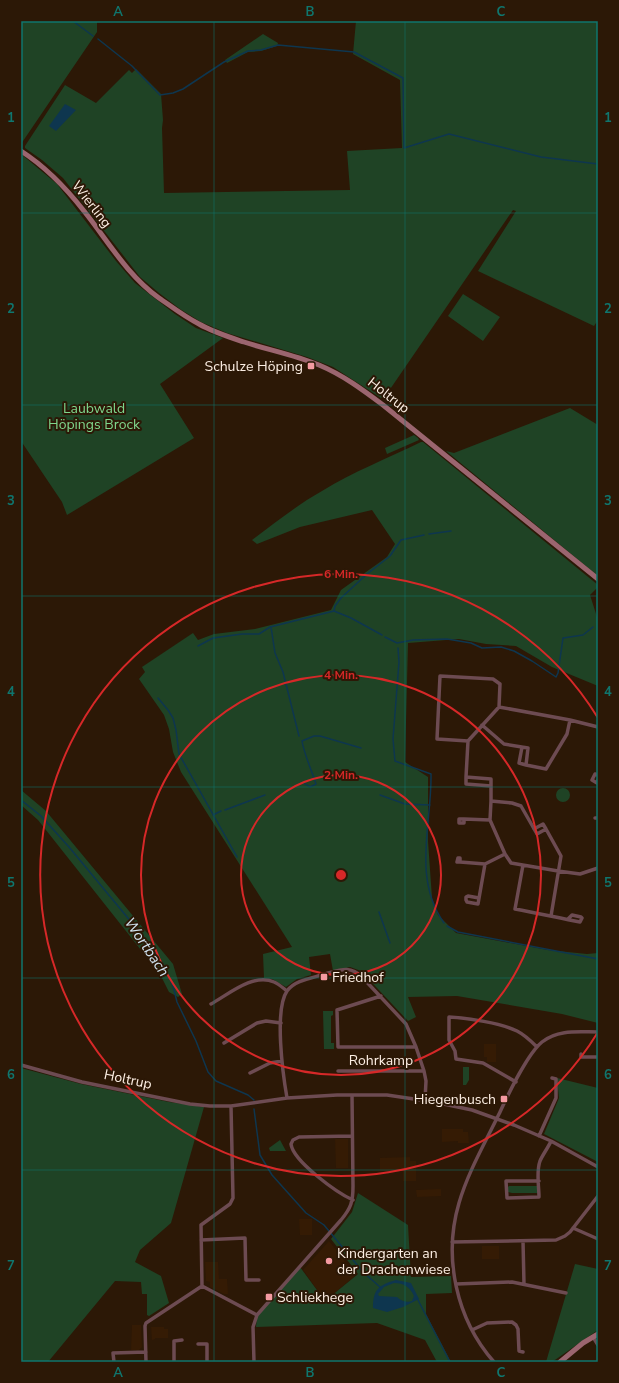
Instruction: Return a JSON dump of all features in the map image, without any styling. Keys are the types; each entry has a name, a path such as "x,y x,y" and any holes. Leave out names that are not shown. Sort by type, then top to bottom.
{"main road":[{"name":"Wierling","path":"21,151 40,165 67,190 119,258 138,280"},
{"name":"Holtrup","path":"138,280 157,297 199,324 245,342 318,365 360,387 598,579"},
{"path":"560,1362 598,1334"}],"street":[{"path":"468,741 437,739 440,676 493,679 500,684 499,707 468,741 466,784 491,786"},
{"path":"499,707 570,720 598,727"},
{"path":"522,747 519,763 546,769 567,734 570,720"},
{"path":"482,725 504,744 528,748 526,765"},
{"path":"598,775 595,774 592,780 596,783 598,780"},
{"path":"466,777 491,779 490,820 505,854 511,863 582,874 598,868"},
{"path":"491,801 512,803 521,806 537,834 546,829"},
{"path":"464,819 490,820"},
{"path":"534,829 543,824 560,856 551,916"},
{"path":"460,862 485,864 505,854"},
{"path":"479,898 485,864"},
{"path":"523,865 515,909 568,919"},
{"name":"Rohrkamp","path":"287,991 296,984 337,971 350,969 358,973 406,1024 424,1071 426,1081 425,1100"},
{"path":"211,1004 248,982 263,980 274,982 287,991 283,1000 281,1023 282,1061 287,1098"},
{"name":"Rohrkamp","path":"381,996 336,1010 338,1048 416,1047"},
{"path":"516,1082 483,1064 456,1059 455,1051 449,1040 449,1017 507,1027 525,1036 537,1047"},
{"path":"224,1042 257,1023 281,1023"},
{"path":"494,1362 472,1330 462,1308 456,1284 452,1255 452,1242 455,1219 462,1194 497,1118 531,1054 543,1042 559,1034 598,1032"},
{"path":"581,1054 581,1057 598,1057"},
{"path":"250,1073 270,1063 282,1061"},
{"name":"Holtrup","path":"21,1065 82,1082 169,1100 210,1106 231,1106 287,1098 352,1095 387,1096 425,1100 472,1110 497,1118 551,1141 598,1167"},
{"name":"Rohrkamp","path":"338,1071 424,1071"},
{"path":"539,1136 556,1098 556,1079 552,1078"},
{"path":"254,1362 253,1327 257,1315 347,1212 352,1200 352,1095"},
{"path":"202,1286 202,1223 230,1204 233,1198 231,1106"},
{"path":"352,1136 300,1137 293,1140 291,1144 293,1150 310,1170 341,1195 352,1200"},
{"path":"539,1181 506,1181 506,1198 539,1197 540,1162 551,1141"},
{"path":"452,1242 556,1240 565,1236 573,1228 598,1196"},
{"path":"573,1228 598,1239"},
{"path":"201,1240 245,1238 246,1280 259,1280"},
{"path":"523,1241 524,1284"},
{"path":"456,1284 502,1282 524,1284 566,1293"},
{"path":"202,1286 257,1315"},
{"path":"146,1362 146,1323 202,1286"},
{"path":"472,1330 487,1323 512,1322 518,1329 519,1352 523,1352"},
{"path":"593,1338 598,1345"},
{"path":"174,1362 174,1340 182,1340"},
{"path":"198,1344 207,1344 207,1362"},
{"path":"114,1362 113,1353 146,1352"}],"shaded area":[{"path":"484,1044 496,1044 496,1062 487,1062 487,1057 484,1057"},
{"path":"442,1129 463,1129 463,1132 468,1132 469,1143 458,1143 458,1141 442,1142"},
{"path":"335,1139 348,1139 348,1168 336,1168"},
{"path":"410,1157 410,1161 416,1161 416,1181 403,1181 403,1171 380,1171 380,1158"},
{"path":"441,1189 441,1196 417,1197 416,1190"},
{"path":"299,1219 312,1219 312,1235 300,1235"},
{"path":"329,1241 355,1276 325,1301 303,1270"},
{"path":"482,1246 499,1246 499,1259 482,1259"},
{"path":"205,1262 218,1262 219,1279 227,1279 228,1294 224,1294 210,1287 210,1282 206,1281"},
{"path":"132,1325 141,1325 142,1347 139,1350 131,1350"},
{"path":"151,1327 164,1327 164,1329 168,1329 168,1338 155,1338 152,1340"}],"green space":[{"path":"21,21 97,21 97,32 21,144"},
{"path":"356,21 598,21 598,320 594,326 478,271 516,211 513,210 384,398 381,398 333,367 307,357 227,333 201,322 180,309 140,277 63,178 25,148 65,85 96,103 129,70 132,73 136,69 161,94 163,120 164,193 350,190 347,151 402,148 400,80 353,54"},
{"path":"263,34 278,43 277,46 261,51 248,52 227,63 225,60"},
{"name":"Laubwald Höpings Brock","path":"21,154 57,184 116,261 135,283 175,314 196,328 223,338 160,384 194,438 67,515 62,502 21,441"},
{"path":"463,294 500,317 483,341 448,316"},
{"path":"570,408 598,425 598,576 446,451 454,453"},
{"path":"414,435 419,440 387,454 385,448"},
{"path":"423,442 598,585 598,587 590,595 597,617 598,686 552,667 516,646 486,644 459,639 408,643 405,762 428,777 428,841 432,898 438,915 456,933 548,950 587,954 598,953 598,1023 562,1014 457,996 408,997 416,1017 408,1021 361,971 350,967 333,971 330,954 309,957 311,975 297,979 286,987 272,979 264,978 263,954 292,947 181,772 173,752 169,729 164,715 139,679 145,672 142,667 193,633 198,640 214,634 255,629 331,610 341,590 387,557 395,544 372,510 300,527 257,544 252,540 313,496 358,471"},
{"path":"560,788 566,788 570,792 570,798 566,802 560,802 556,798 556,792"},
{"path":"21,790 46,811 173,964 182,994 178,997 169,992 156,969 38,820 21,805"},
{"path":"323,1011 333,1011 333,1015 331,1016 331,1043 334,1043 334,1049 324,1049"},
{"path":"463,1067 469,1067 469,1080 466,1085 463,1085"},
{"path":"21,1068 81,1084 169,1102 204,1107 171,1223 140,1250 135,1262 161,1276 169,1303 149,1316 147,1315 147,1294 142,1294 141,1282 115,1281 48,1362 21,1362"},
{"path":"557,1078 598,1088 598,1162 544,1134 559,1098"},
{"path":"280,1140 286,1151 270,1151 269,1148"},
{"path":"509,1186 538,1186 538,1193 512,1193 508,1192"},
{"path":"358,1193 408,1225 411,1277 451,1276 452,1293 426,1294 426,1314 451,1362 437,1362 425,1340 377,1323 256,1327 257,1316 300,1267 325,1301 358,1274 331,1239 352,1212"},
{"path":"575,1264 598,1269 598,1330 552,1362 546,1362"}],"water":[{"path":"65,104 76,110 56,131 49,126"},
{"path":"396,1280 411,1283 419,1299 403,1307 387,1312 373,1308 374,1296 378,1289 385,1284","holes":["398,1283 411,1290 414,1296 412,1301 408,1302 400,1300 397,1297 379,1296 378,1294 384,1287"]}],"waterway":[{"path":"73,21 93,36"},
{"path":"98,39 132,66 160,95 173,93 183,89 224,62 248,51 261,50 278,45 354,52 403,78 404,148 449,134 541,157 598,164"},
{"path":"429,534 451,531"},
{"path":"198,646 213,638 242,634 259,634 270,627 334,611 335,606 341,598 367,574 390,556 401,540 424,535"},
{"path":"334,611 351,618 382,635"},
{"path":"271,627 275,653 283,672 299,736"},
{"path":"385,637 397,643 413,640 447,639 471,643 482,648 501,647 514,651 556,677 558,673 563,638 583,635 593,627"},
{"path":"398,648 399,662 393,739 395,761 431,774 426,869 434,906 444,923"},
{"path":"158,698 173,718 179,754 237,857"},
{"path":"304,783 310,787 316,784 302,741 314,736 320,736 361,748"},
{"path":"225,810 265,795"},
{"path":"380,795 405,804 430,805"},
{"name":"Wortbach","path":"21,800 41,816 69,847 142,935 164,966 173,986 177,1002 196,1041 208,1072 216,1081 248,1095 254,1100"},
{"path":"213,815 221,811"},
{"path":"379,912 390,943"},
{"path":"447,926 458,932 598,959"},
{"name":"Wortbach","path":"254,1109 260,1155 272,1175 306,1213 324,1225 363,1272 380,1287"},
{"name":"Wortbach","path":"417,1298 450,1362"}],"place":[{"name":"Schulze Höping","path":"311,366"},
{"name":"Friedhof","path":"324,977"},
{"name":"Hiegenbusch","path":"504,1099"},
{"name":"Kindergarten an der Drachenwiese","path":"329,1261"},
{"name":"Schliekhege","path":"269,1297"}]}
